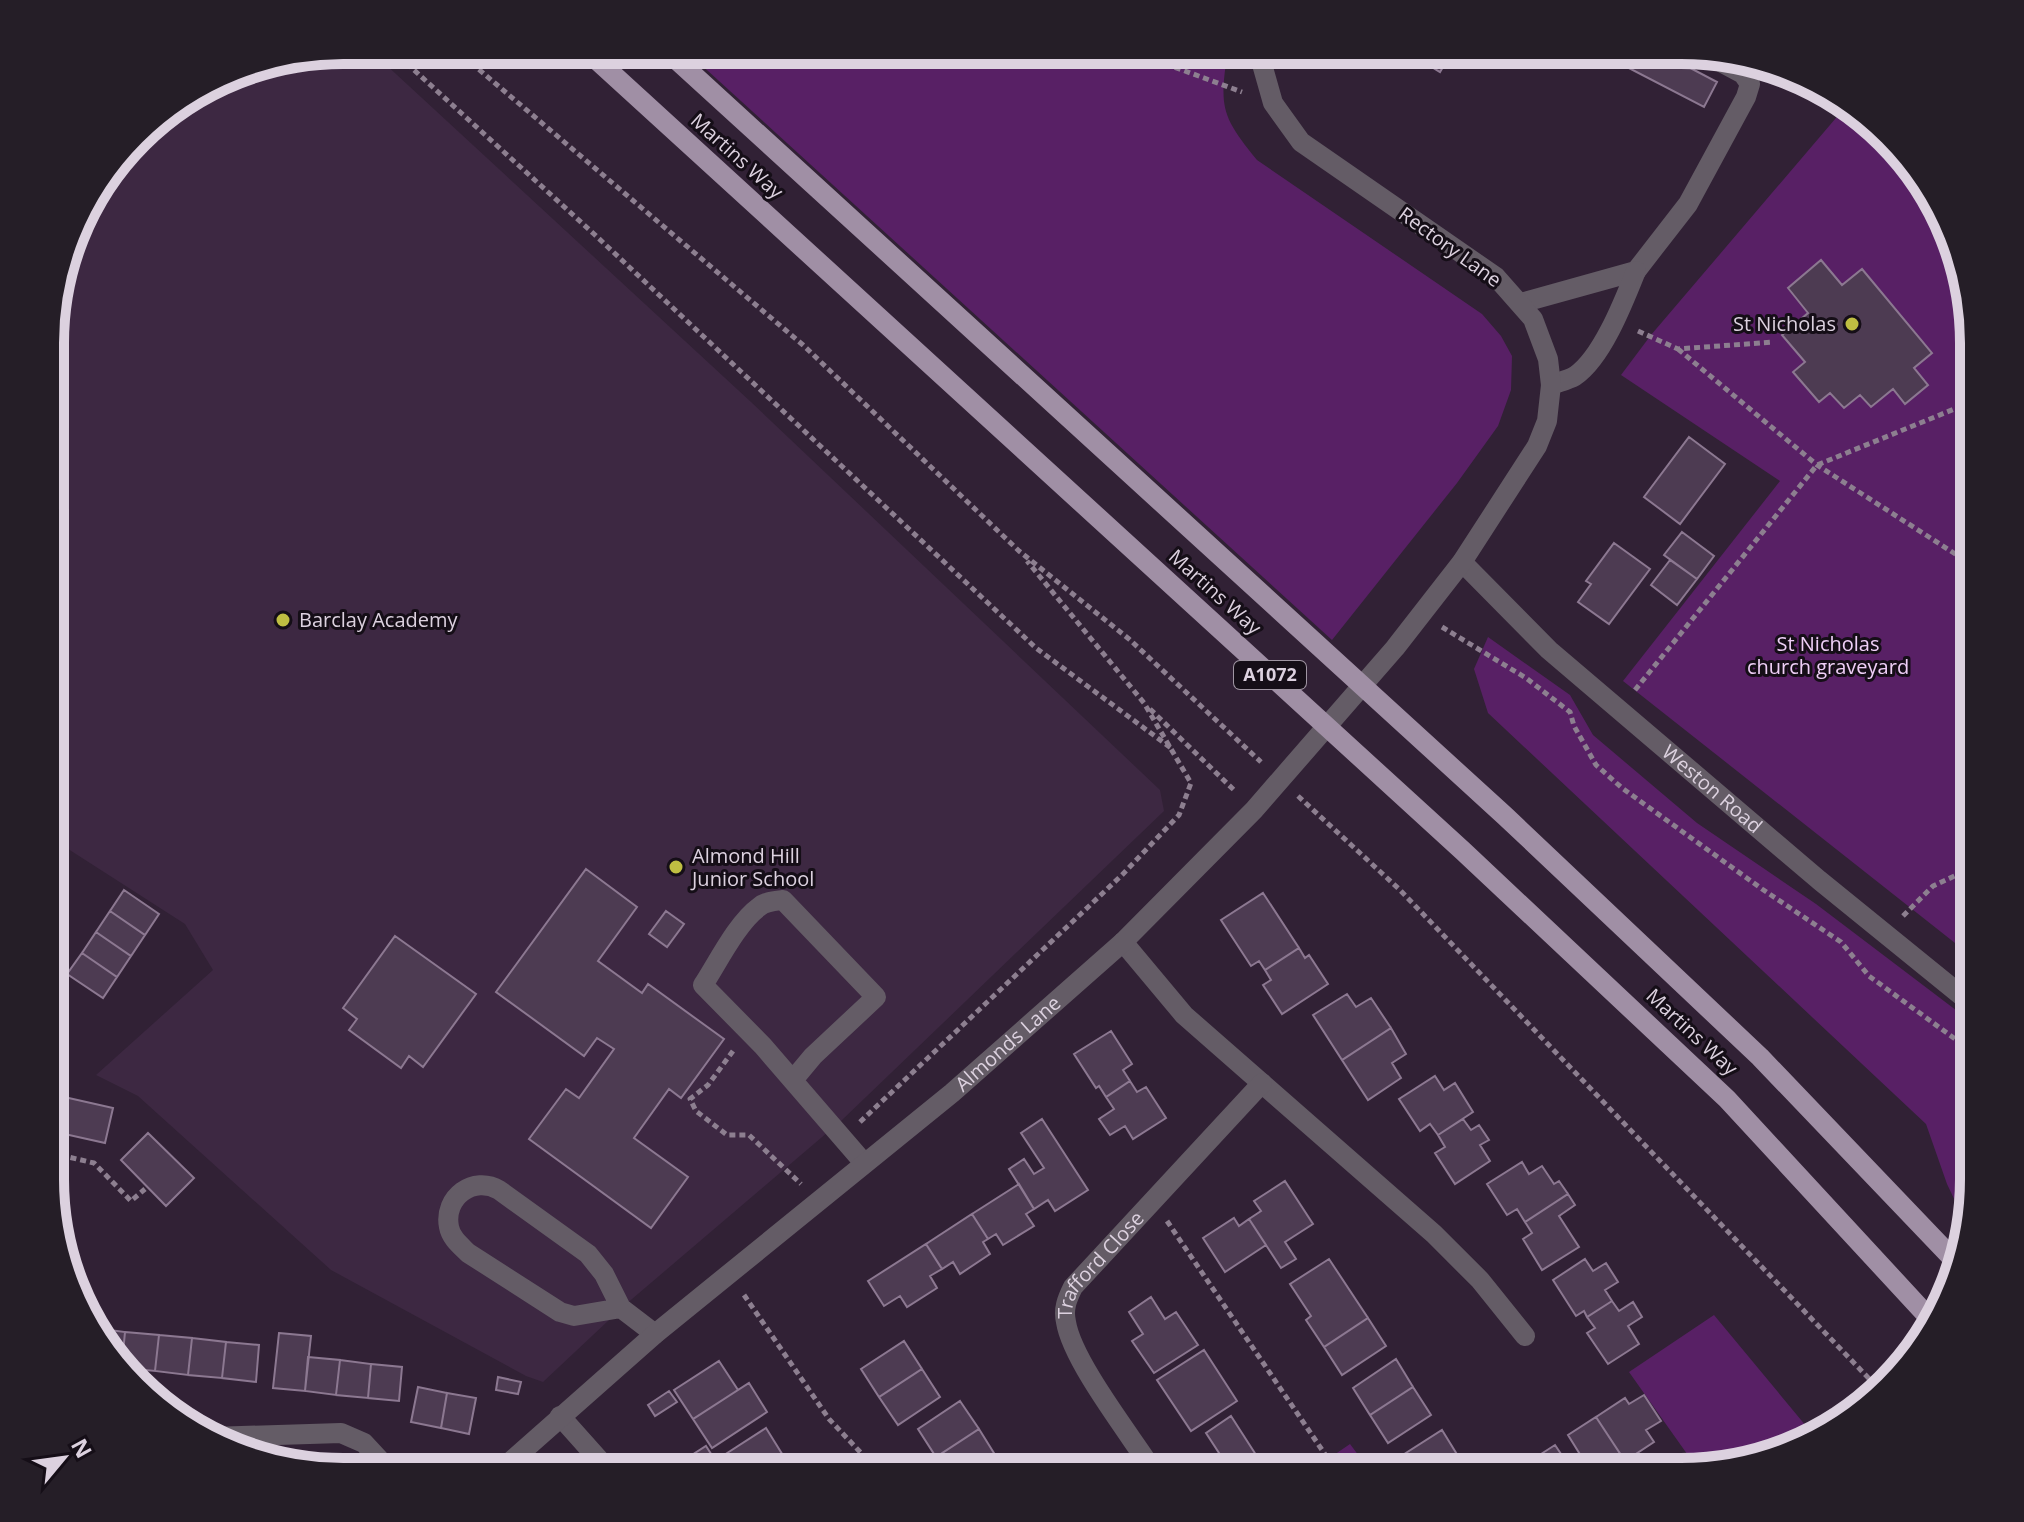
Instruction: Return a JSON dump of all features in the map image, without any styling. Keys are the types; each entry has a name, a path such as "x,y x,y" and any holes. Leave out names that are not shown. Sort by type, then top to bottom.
{"main road":[{"name":"Martins Way","path":"602,65 1452,841 1716,1088 1925,1313"},
{"name":"A1072","path":"682,65 1505,816 1760,1057 1950,1255"}],"street":[{"name":"Rectory Lane","path":"1262,65 1273,103 1301,142 1496,277 1521,303 1541,336 1551,385 1547,421 1537,446 1462,562"},
{"path":"1551,385 1574,377 1585,367 1615,323 1636,271 1688,204 1746,97 1750,84 1743,74 1734,69"},
{"path":"1521,303 1636,271"},
{"name":"Almonds Lane","path":"515,1457 720,1279 952,1093 1123,942 1259,803 1395,648 1462,562"},
{"name":"Weston Road","path":"1462,562 1549,650 1959,994"},
{"path":"793,1080 813,1056 876,997 783,900 760,905 747,918 703,985 748,1030 864,1163"},
{"path":"1123,942 1184,1015 1434,1234 1480,1280 1525,1336"},
{"name":"Trafford Close","path":"1145,1458 1085,1366 1069,1335 1065,1320 1066,1303 1073,1287 1262,1083"},
{"path":"621,1308 574,1316 560,1312 468,1253 455,1241 449,1229 448,1217 455,1198 472,1185 490,1185 499,1190 588,1254 604,1274 621,1308 655,1334"},
{"path":"560,1416 597,1457"},
{"path":"234,1436 341,1433 364,1443 377,1457"}],"path":[{"path":"408,65 606,245 1036,648 1171,748"},
{"path":"474,65 803,345 1019,551 1129,639 1264,764"},
{"path":"1169,65 1273,103"},
{"path":"1615,323 1651,335 1678,349 1817,465 1960,557"},
{"path":"1678,349 1773,342"},
{"path":"1619,710 1817,465 1960,407"},
{"path":"840,1138 1122,875 1179,815 1191,783 1144,703 1019,551"},
{"path":"1420,615 1479,647 1570,712 1574,726 1596,765 1622,788 1841,942 1869,976 1959,1042"},
{"path":"1144,703 1259,803"},
{"path":"1297,795 1399,889 1872,1382"},
{"path":"1886,934 1933,886 1959,874"},
{"path":"748,1030 708,1085 690,1099 696,1111 727,1135 749,1135 819,1201"},
{"path":"65,1156 94,1163 131,1201 145,1189"},
{"path":"1153,1200 1327,1458"},
{"path":"720,1279 731,1293 739,1288 829,1419 865,1457"}],"shaded area":[{"path":"325,65 386,65 751,402 1160,790 1164,811 842,1120 625,1305 543,1382 526,1376 331,1270 138,1096 96,1075 213,970 185,924 65,847 66,306 79,253 101,203 146,146 203,101 253,79 288,69"}],"green space":[{"path":"701,65 1226,65 1226,110 1236,132 1257,160 1482,314 1501,336 1512,356 1511,390 1498,426 1457,483 1332,640"},
{"name":"St Nicholas church graveyard","path":"1839,114 1865,133 1891,159 1931,219 1955,288 1960,343 1959,946 1623,681 1780,481 1621,375 1651,335"},
{"path":"1488,637 1570,695 1593,735 1697,823 1816,904 1959,1013 1958,1207 1926,1124 1488,713 1474,669"},
{"path":"1714,1315 1807,1428 1753,1449 1690,1458 1629,1372"},
{"path":"1350,1444 1360,1458 1330,1458"}],"building":[{"path":"1429,65 1444,65 1440,72"},
{"path":"1623,65 1685,65 1717,82 1704,107"},
{"name":"St Nicholas","path":"1821,260 1842,285 1862,269 1932,353 1914,368 1928,385 1905,404 1893,389 1871,407 1860,395 1844,408 1830,393 1819,402 1793,372 1805,362 1782,335 1808,313 1788,288"},
{"path":"1689,437 1725,464 1680,524 1644,497"},
{"path":"1682,532 1714,556 1697,579 1664,555"},
{"path":"1614,543 1650,569 1609,624 1578,602 1591,584 1586,581"},
{"path":"1670,560 1697,579 1677,605 1651,585"},
{"path":"586,869 637,907 598,961 642,993 648,984 724,1039 681,1098 669,1089 634,1138 688,1177 651,1228 529,1139 566,1089 579,1098 614,1049 597,1038 584,1056 496,992"},
{"path":"124,890 159,914 145,935 110,911"},
{"path":"1263,893 1299,948 1265,970 1259,961 1251,966 1221,920"},
{"path":"110,911 145,935 131,956 96,932"},
{"path":"666,911 684,924 667,947 649,934"},
{"path":"96,932 131,956 117,977 82,953"},
{"path":"395,936 476,994 423,1067 409,1056 401,1068 349,1030 357,1019 343,1008"},
{"path":"1299,948 1305,958 1309,955 1328,984 1282,1014 1263,985 1271,980 1265,970"},
{"path":"82,953 117,977 103,998 67,974"},
{"path":"1347,994 1356,1007 1371,998 1391,1028 1342,1060 1313,1015"},
{"path":"1391,1028 1406,1054 1392,1063 1401,1078 1368,1100 1342,1060"},
{"path":"1111,1031 1132,1064 1123,1070 1130,1081 1106,1097 1099,1086 1096,1088 1074,1054"},
{"path":"1435,1076 1444,1090 1455,1083 1473,1112 1438,1135 1430,1124 1420,1131 1399,1099"},
{"path":"1130,1081 1137,1092 1146,1087 1166,1118 1133,1139 1125,1126 1110,1135 1099,1119 1114,1109 1106,1097"},
{"path":"65,1097 113,1108 105,1143 65,1134"},
{"path":"1042,1119 1088,1190 1055,1211 1048,1200 1034,1209 1009,1169 1024,1159 1034,1174 1044,1168 1021,1133"},
{"path":"1463,1119 1471,1130 1479,1125 1489,1140 1480,1145 1490,1161 1455,1184 1435,1153 1445,1147 1438,1135"},
{"path":"148,1133 194,1178 166,1206 121,1160"},
{"path":"1522,1162 1529,1174 1542,1166 1554,1184 1559,1181 1568,1194 1525,1222 1517,1209 1507,1215 1487,1184"},
{"path":"1285,1181 1313,1224 1285,1242 1296,1259 1281,1268 1249,1219 1261,1211 1254,1201"},
{"path":"1019,1184 1034,1209 1026,1214 1034,1226 1003,1245 996,1234 988,1239 972,1214"},
{"path":"1568,1194 1575,1205 1559,1216 1579,1247 1542,1270 1523,1239 1532,1233 1525,1222"},
{"path":"972,1214 988,1239 983,1242 990,1254 960,1274 953,1262 942,1269 926,1244"},
{"path":"1234,1218 1239,1226 1249,1219 1266,1245 1225,1272 1203,1238"},
{"path":"926,1244 942,1269 930,1276 937,1288 907,1307 900,1296 884,1306 868,1281"},
{"path":"1329,1259 1368,1318 1324,1347 1306,1320 1311,1316 1290,1284"},
{"path":"1585,1259 1593,1271 1606,1263 1618,1282 1605,1290 1612,1301 1587,1317 1584,1311 1576,1316 1553,1280"},
{"path":"1151,1297 1165,1319 1176,1312 1198,1345 1154,1373 1132,1341 1143,1334 1129,1312"},
{"path":"1612,1301 1619,1311 1633,1302 1642,1317 1628,1326 1639,1344 1608,1364 1587,1333 1595,1328 1587,1317"},
{"path":"1368,1318 1386,1346 1342,1375 1324,1347"},
{"path":"109,1330 125,1332 123,1351"},
{"path":"125,1332 159,1335 155,1371 139,1369 123,1351"},
{"path":"279,1333 311,1336 305,1391 273,1388"},
{"path":"159,1335 192,1338 188,1375 155,1371"},
{"path":"192,1338 226,1342 222,1378 188,1375"},
{"path":"904,1341 922,1369 879,1397 861,1369"},
{"path":"226,1342 259,1345 256,1382 222,1378"},
{"path":"1204,1350 1237,1401 1191,1431 1157,1380"},
{"path":"308,1357 340,1360 336,1395 305,1391"},
{"path":"1396,1359 1413,1387 1370,1415 1353,1388"},
{"path":"340,1360 371,1364 368,1398 336,1395"},
{"path":"719,1361 738,1390 693,1419 674,1390"},
{"path":"371,1364 402,1367 399,1401 368,1398"},
{"path":"922,1369 940,1397 898,1425 879,1397"},
{"path":"498,1377 521,1382 518,1394 496,1390"},
{"path":"749,1383 767,1412 712,1448 693,1419"},
{"path":"418,1387 447,1393 441,1428 411,1422"},
{"path":"1413,1387 1431,1415 1388,1443 1370,1415"},
{"path":"669,1391 677,1402 655,1416 648,1405"},
{"path":"447,1393 476,1398 469,1434 441,1428"},
{"path":"1644,1395 1661,1421 1646,1430 1654,1442 1630,1458 1623,1458 1596,1417 1625,1398 1629,1404"},
{"path":"960,1401 979,1429 936,1457 918,1429"},
{"path":"1231,1416 1258,1458 1211,1458 1219,1453 1206,1433"},
{"path":"1596,1417 1623,1458 1582,1458 1568,1435"},
{"path":"766,1428 784,1457 784,1457 721,1457"},
{"path":"979,1429 997,1457 936,1457"},
{"path":"1442,1430 1458,1456 1455,1458 1398,1458"},
{"path":"1555,1445 1564,1458 1535,1458"},
{"path":"706,1446 713,1457 713,1457 688,1457"}],"place":[{"name":"St Nicholas","path":"1852,324"},
{"name":"Barclay Academy","path":"283,620"},
{"name":"Almond Hill Junior School","path":"676,867"}]}
